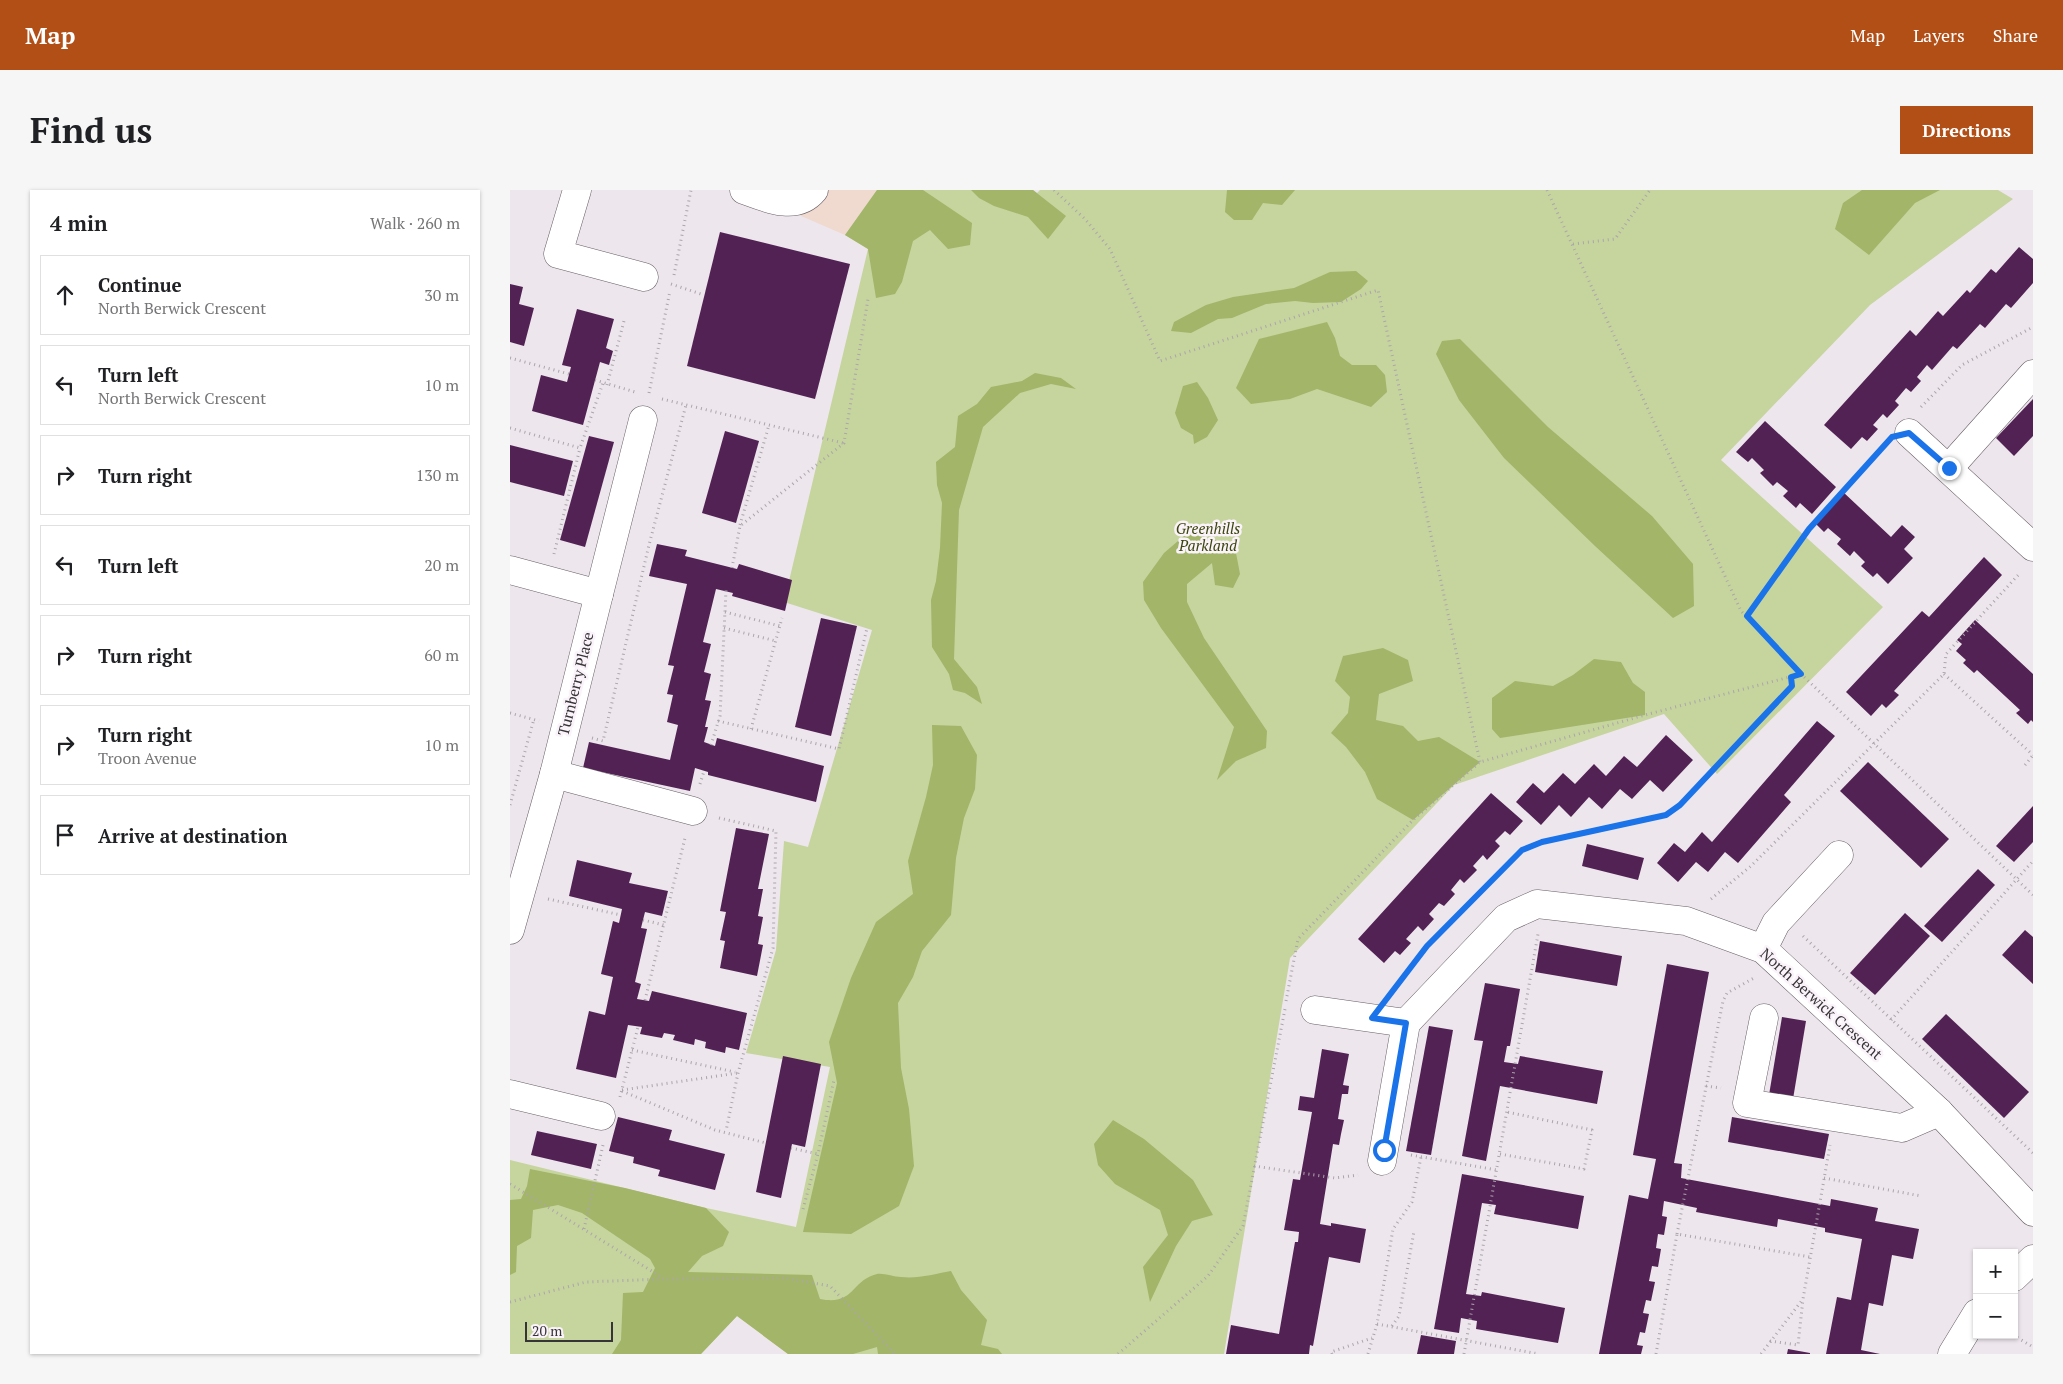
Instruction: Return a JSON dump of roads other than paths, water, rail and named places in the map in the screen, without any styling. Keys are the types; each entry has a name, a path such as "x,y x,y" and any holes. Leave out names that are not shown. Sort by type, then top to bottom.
{"street":[{"path":"577,190 558,254 644,277"},
{"path":"744,190 781,203 808,197 814,190"},
{"path":"1949,468 2033,374"},
{"name":"Turnberry Place","path":"510,930 554,774 646,408"},
{"path":"1909,433 1949,468 2029,557"},
{"path":"510,570 599,594"},
{"path":"554,774 693,811"},
{"path":"1772,956 1776,923 1839,856"},
{"name":"North Berwick Crescent","path":"1406,1023 1506,918 1537,904 1686,921 1772,956 1939,1112 2033,1212"},
{"path":"1315,1010 1406,1023 1382,1161"},
{"path":"1764,1018 1747,1103 1902,1128 1939,1112"},
{"path":"510,1094 601,1116"},
{"path":"2018,1273 2033,1259"},
{"path":"1952,1354 1973,1320"}],"park label":[{"name":"Greenhills Parkland","path":"1208,538"}]}
